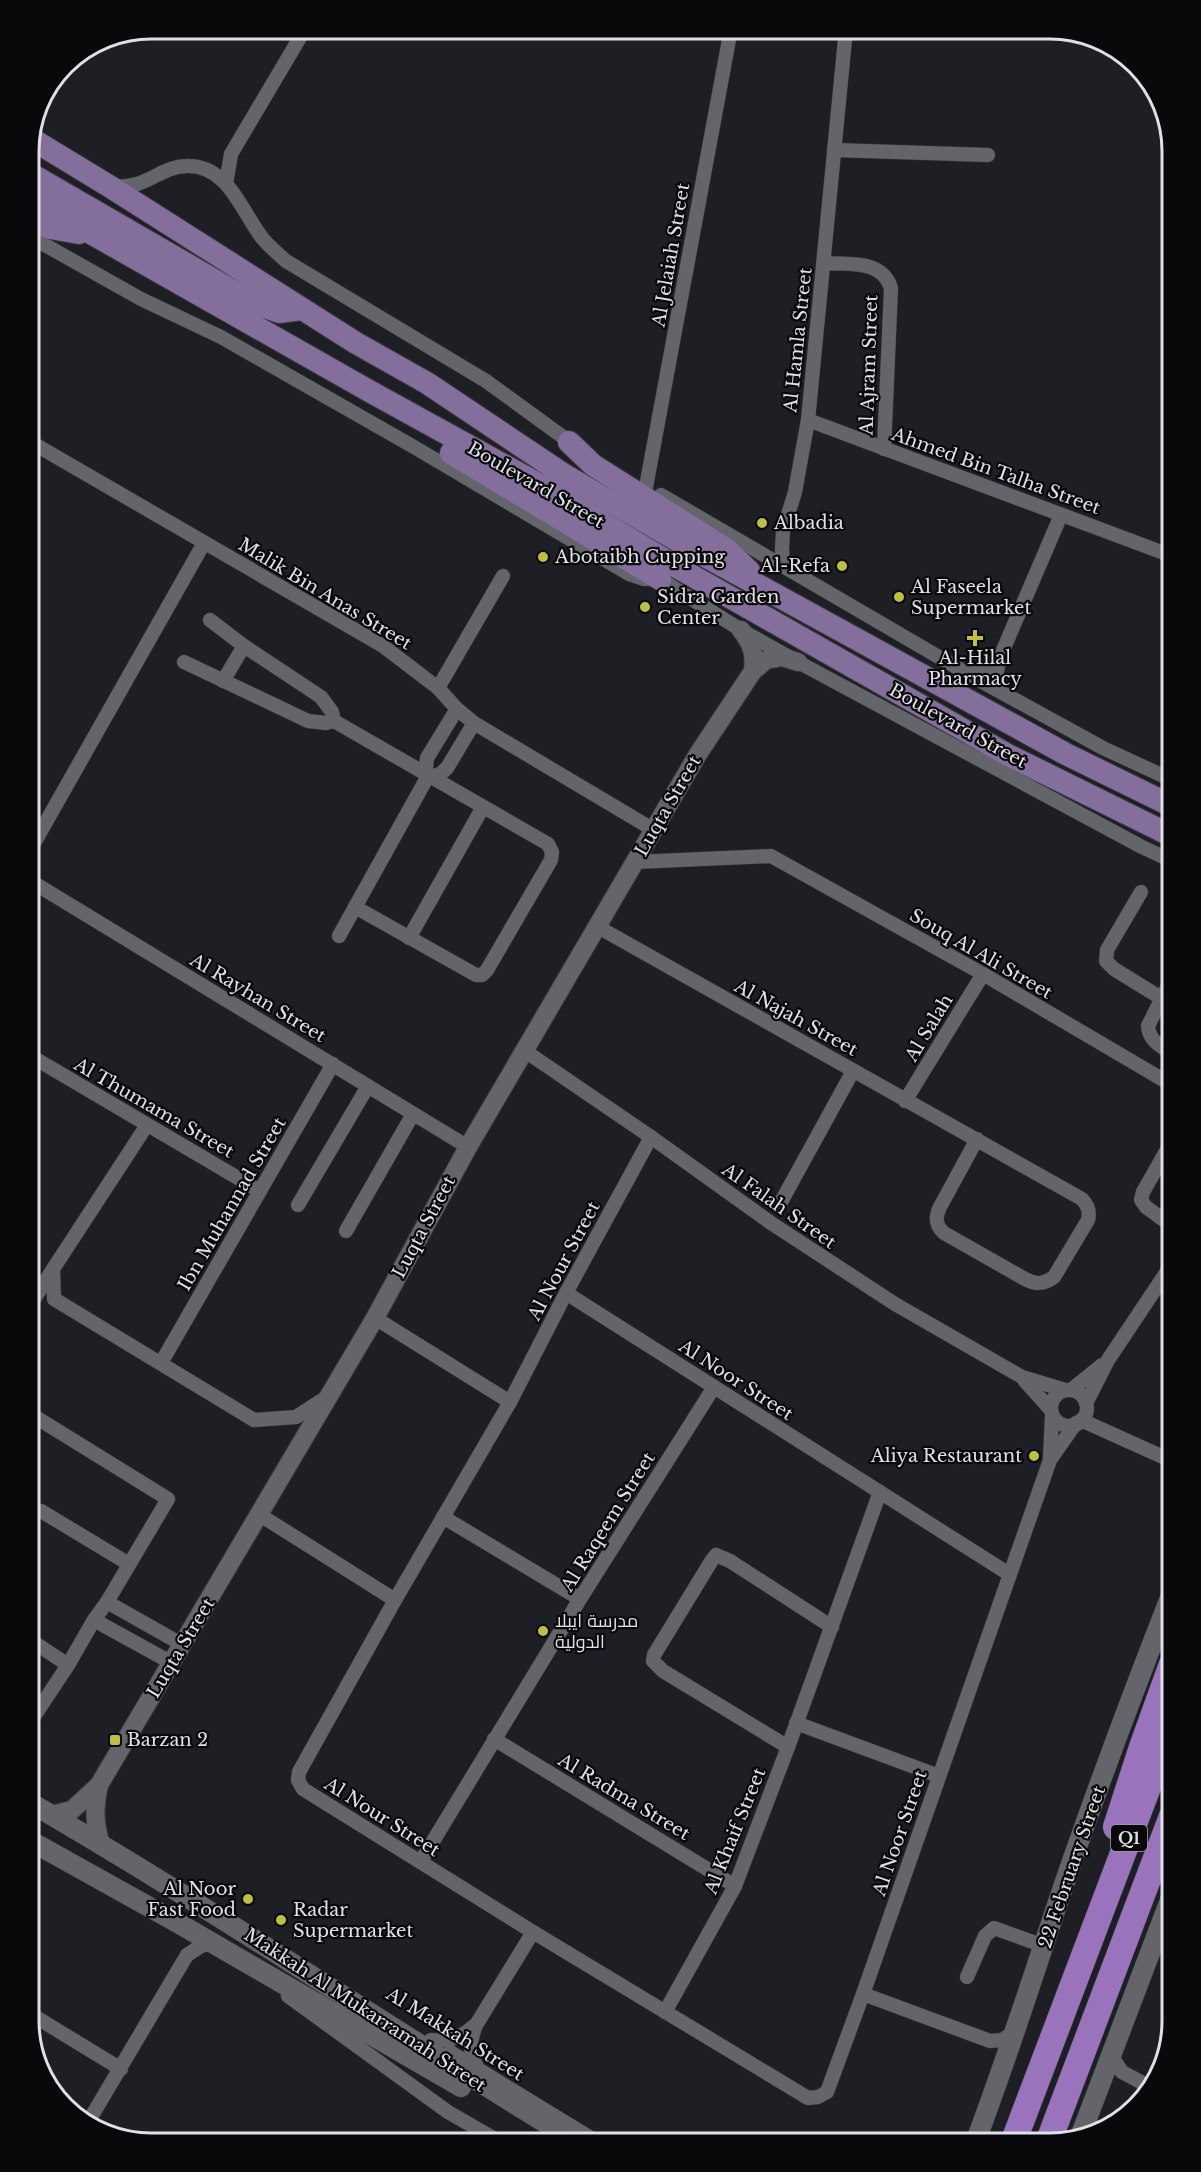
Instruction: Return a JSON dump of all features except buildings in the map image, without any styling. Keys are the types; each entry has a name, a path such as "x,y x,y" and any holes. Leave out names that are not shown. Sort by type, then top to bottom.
{"highway":[{"path":"1085,1952 1090,1906 1095,1889 1162,1693"},
{"name":"Q1","path":"1017,2133 1162,1752"},
{"name":"Q1","path":"1052,2133 1162,1845"},
{"path":"1122,1950 1162,1877"}],"main road":[{"name":"Boulevard Street","path":"39,144 356,343 427,383 562,474 758,585 1064,753 1162,801"},
{"path":"39,179 254,303 279,312 302,309"},
{"name":"Boulevard Street","path":"39,204 549,490 675,566 1008,755 1162,831"},
{"path":"39,223 64,231 92,233"},
{"path":"371,392 443,448 660,579"},
{"path":"569,442 593,465 726,549 745,567 758,585"},
{"name":"22 February Street","path":"979,2133 1017,2030 1076,1849 1131,1697 1162,1620"},
{"name":"Makkah Al Mukarramah Street","path":"39,1808 201,1906 562,2133"},
{"name":"Makkah Al Mukarramah Street","path":"39,1846 178,1923 536,2133"},
{"path":"1084,2128 1162,1924"}],"street":[{"path":"226,184 231,154 298,39"},
{"name":"Al Jelaiah Street","path":"646,487 729,39"},
{"name":"Al Hamla Street","path":"783,567 783,531 795,492 808,420 845,39"},
{"path":"834,150 988,155"},
{"path":"210,171 231,154"},
{"path":"109,186 125,188 136,186 170,170 186,166 210,171 235,194 262,237 286,261 486,381 569,442 968,674 1102,748 1162,775"},
{"name":"Boulevard Street","path":"39,242 128,292 231,343 629,574 644,579 660,579 741,630 798,662 1162,856"},
{"name":"Al Ajram Street","path":"825,263 872,266 888,278 891,288 884,449"},
{"name":"Ahmed Bin Talha Street","path":"808,420 1162,552"},
{"name":"Malik Bin Anas Street","path":"39,447 348,624 383,646 438,688 457,709 474,723 654,830"},
{"path":"997,689 996,675 1001,655 1061,514"},
{"path":"756,550 771,543 783,531"},
{"path":"39,834 204,543"},
{"path":"438,688 503,576"},
{"path":"210,620 244,646 321,697 332,712 334,721"},
{"path":"741,630 750,642 754,657 753,671"},
{"path":"223,681 244,646"},
{"path":"968,674 991,666 1001,655"},
{"name":"Luqta Street","path":"51,1815 72,1810 99,1785 331,1394 468,1147 698,754 753,671 766,660 782,657 798,662"},
{"path":"184,662 308,721 326,723 334,721 548,844 552,852 550,860 482,975 476,975 355,907"},
{"path":"339,936 428,776 427,758 457,709"},
{"path":"428,776 439,775 447,768 474,723"},
{"path":"409,938 483,807"},
{"name":"Souq Al Ali Street","path":"635,862 771,856 983,974 1162,1079"},
{"name":"Al Rayhan Street","path":"39,886 468,1147"},
{"path":"1141,892 1107,950 1106,961 1113,969 1161,998 1148,1026 1153,1040 1162,1046"},
{"name":"Al Najah Street","path":"598,927 905,1101 977,1139 1076,1195 1087,1205 1088,1220 1054,1277 1048,1281 1040,1284 1025,1280 944,1233 937,1224 936,1218 940,1207 977,1139"},
{"name":"Al Salah","path":"905,1101 983,974"},
{"name":"Al Falah Street","path":"525,1051 828,1262 895,1304 1022,1377 1068,1390"},
{"name":"Al Thumama Street","path":"39,1061 260,1191"},
{"name":"Ibn Muhannad Street","path":"161,1363 333,1064"},
{"path":"781,1202 853,1071"},
{"path":"298,1205 368,1086"},
{"path":"346,1231 413,1114"},
{"path":"39,1291 147,1125"},
{"name":"Al Nour Street","path":"651,1137 510,1402 395,1600 299,1772 298,1780 303,1789 533,1932 808,2098 818,2097"},
{"path":"1162,1160 1143,1192 1141,1200 1146,1207 1162,1219"},
{"path":"53,1269 54,1299 254,1420 296,1417 331,1394"},
{"path":"1079,1422 1108,1360 1162,1280"},
{"name":"Al Noor Street","path":"566,1293 1009,1574"},
{"path":"375,1318 510,1402"},
{"path":"1108,1360 1068,1390 1054,1397 1052,1413 1060,1423 1065,1425 1079,1422 1162,1456"},
{"name":"Al Falah Street","path":"1022,1377 1052,1413"},
{"name":"Al Raqeem Street","path":"421,1862 580,1599 714,1387"},
{"path":"1068,1390 1080,1395 1086,1404"},
{"name":"Al Noor Street","path":"818,2097 827,2092 863,1994 1050,1460 1052,1413"},
{"path":"39,1419 168,1499 107,1602 39,1708"},
{"name":"Al Noor Street","path":"1050,1460 1079,1422"},
{"name":"Al Khaif Street","path":"665,2012 735,1886 880,1492"},
{"path":"41,1511 129,1564"},
{"path":"260,1515 395,1600"},
{"path":"443,1517 580,1599"},
{"path":"788,1747 663,1671 653,1661 654,1655 716,1555 730,1561 832,1627"},
{"path":"107,1602 183,1645"},
{"path":"94,1620 172,1663"},
{"path":"39,1647 68,1665"},
{"path":"796,1723 939,1776"},
{"name":"Al Radma Street","path":"494,1739 735,1886"},
{"name":"Luqta Street","path":"99,1785 94,1825 101,1845"},
{"path":"178,1923 185,1939 187,1955"},
{"path":"967,1977 985,1936 994,1928 1044,1946"},
{"path":"477,2069 471,2055 471,2039 476,2025 533,1932"},
{"path":"92,2116 187,1955 201,1946 212,1943"},
{"name":"Al Makkah Street","path":"288,1962 311,1968 334,1981 583,2133"},
{"path":"264,1974 312,2014 448,2112 485,2133"},
{"path":"863,1994 990,2041 1000,2051 1004,2065"},
{"path":"39,2020 121,2069"},
{"path":"431,2040 447,2041 463,2036 476,2025"},
{"path":"990,2041 1002,2040 1017,2030"},
{"path":"1112,2057 1122,2072 1143,2083"},
{"path":"1100,2087 1109,2082 1130,2077"}],"place":[{"name":"Albadia","path":"762,523"},
{"name":"Abotaibh Cupping","path":"543,557"},
{"name":"Al-Refa","path":"842,566"},
{"name":"Al Faseela Supermarket","path":"899,597"},
{"name":"Sidra Garden Center","path":"645,607"},
{"name":"Al-Hilal Pharmacy","path":"975,638"},
{"name":"Aliya Restaurant","path":"1034,1456"},
{"name":"مدرسة ايبلا الدولية","path":"543,1631"},
{"name":"Barzan 2","path":"115,1740"},
{"name":"Al Noor Fast Food","path":"248,1899"},
{"name":"Radar Supermarket","path":"281,1920"}]}
